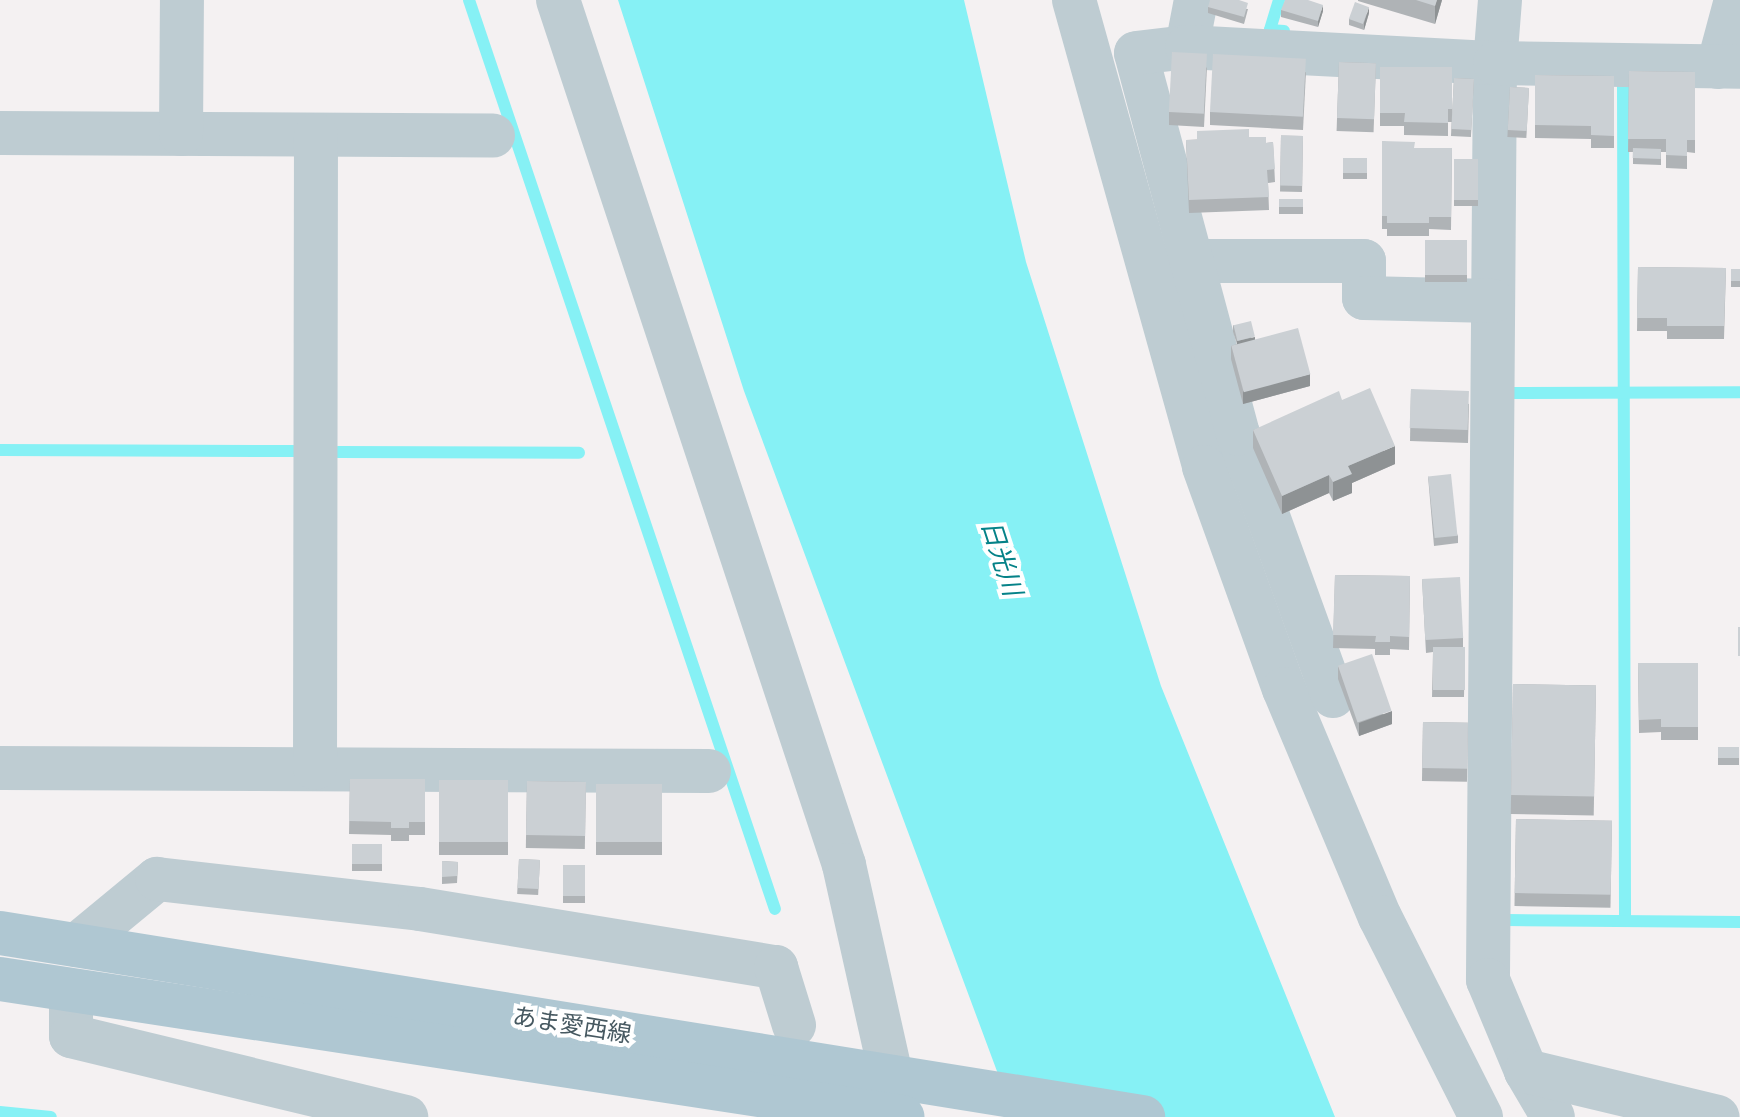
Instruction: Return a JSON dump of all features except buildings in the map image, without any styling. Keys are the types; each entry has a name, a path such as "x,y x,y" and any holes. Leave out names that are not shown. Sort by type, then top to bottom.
{"main road":[{"name":"あま愛西線","path":"0,933 906,1092"},
{"name":"あま愛西線","path":"0,979 71,991 906,1092 1143,1117"}],"street":[{"path":"181,134 182,0"},
{"path":"558,0 844,865 906,1092"},
{"path":"1074,0 1204,467 1278,674 1380,917 1481,1117"},
{"path":"1187,47 1196,0"},
{"path":"1500,0 1495,63 1488,980 1526,1071 1553,1117"},
{"path":"1333,696 1238,434 1136,53 1187,47 1495,63 1729,67 1736,0"},
{"path":"0,133 493,136"},
{"path":"315,768 316,135"},
{"path":"1192,261 1364,261 1364,298 1493,301"},
{"path":"0,768 709,771"},
{"path":"77,945 157,879 420,909 776,967 794,1025"},
{"path":"71,991 71,1036 406,1117"},
{"path":"1526,1071 1718,1117"}],"water":[{"name":"日光川","path":"618,0 964,0 1026,262 1161,686 1335,1117 1014,1117 744,391"}],"waterway":[{"path":"469,0 775,909"},
{"path":"1279,0 1270,30 1284,31"},
{"path":"1623,85 1625,921"},
{"path":"1505,393 1740,392"},
{"path":"0,450 298,451"},
{"path":"338,452 579,453"},
{"path":"1507,920 1740,922"},
{"path":"0,1112 51,1117"}]}
